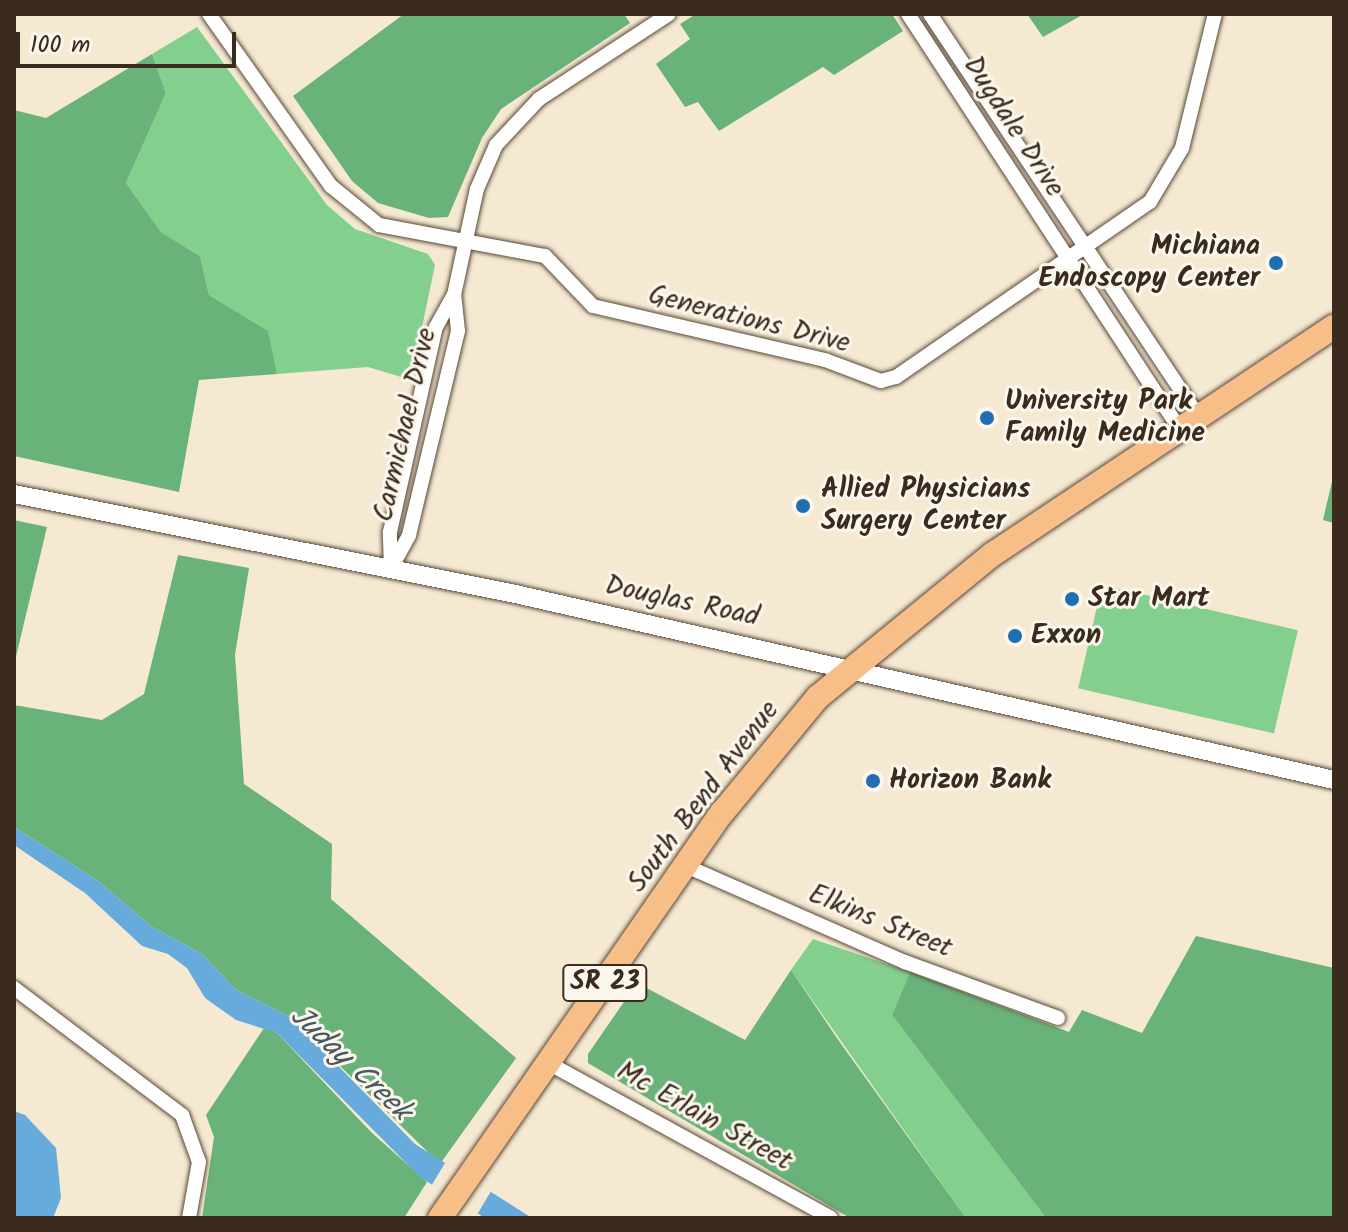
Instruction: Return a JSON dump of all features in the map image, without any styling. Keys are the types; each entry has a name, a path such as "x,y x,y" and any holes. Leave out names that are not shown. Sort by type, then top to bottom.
{"main road":[{"name":"South Bend Avenue","path":"440,1218 758,765 850,668 993,554 1334,327"}],"street":[{"name":"Generations Drive","path":"209,14 343,201 399,233 545,256 593,306 825,360 881,381 896,377 1150,202 1173,168 1187,130 1215,14"},
{"name":"Carmichael Drive","path":"391,568 390,532 436,327 454,295 485,168 514,121 539,99 669,14"},
{"name":"Dugdale Drive","path":"908,14 1068,258 1189,424"},
{"name":"Dugdale Drive","path":"930,14 1084,247 1189,424"},
{"name":"Carmichael Drive","path":"391,568 409,535 458,331 454,295"},
{"path":"410,439 430,443"},
{"name":"Douglas Road","path":"14,494 391,568 850,668 1334,780"},
{"name":"Elkins Street","path":"686,866 905,962 1058,1018"},
{"path":"14,988 182,1115 192,1130 199,1162 189,1218"},
{"name":"Mc Erlain Street","path":"550,1064 831,1218"}],"green space":[{"path":"404,14 624,14 630,23 501,109 482,138 448,217 429,218 378,203 352,181 293,96"},
{"path":"696,14 892,14 903,31 834,75 823,67 719,131 698,102 685,107 656,64 690,39 680,24"},
{"path":"1027,14 1084,14 1043,37"},
{"path":"197,27 327,205 355,229 428,254 435,265 411,380 368,367 277,374 267,331 209,295 200,256 161,232 126,183 166,93 152,54"},
{"path":"152,54 166,93 126,183 161,232 200,256 209,295 268,331 277,374 199,380 179,492 14,456 14,110 46,118"},
{"path":"1334,473 1334,523 1323,520"},
{"path":"14,520 47,527 14,665"},
{"path":"178,555 249,568 235,655 244,784 332,844 331,899 516,1058 440,1164 290,1017 236,990 202,954 152,927 98,881 14,827 14,705 102,720 144,694"},
{"path":"1102,585 1298,630 1274,733 1078,688"},
{"path":"1196,936 1334,968 1334,1218 1046,1218 892,1015 910,972 1069,1032 1082,1010 1142,1033"},
{"path":"813,939 910,972 892,1015 1046,1218 966,1218 791,970"},
{"path":"791,970 966,1218 850,1218 588,1063 588,1054 637,983 745,1040"},
{"path":"264,1028 277,1033 371,1132 427,1182 404,1218 202,1218 214,1137 206,1115"}],"water":[{"path":"14,827 98,881 152,927 202,954 236,990 290,1017 415,1144 532,1218 485,1218 420,1177 277,1033 236,1020 205,998 187,968 168,954 142,946 85,893 14,845"},
{"path":"14,1111 25,1115 56,1148 61,1198 53,1218 14,1218"}],"pier":[{"path":"445,1163 491,1191 476,1216 430,1188"}],"place":[{"name":"Michiana Endoscopy Center","path":"1276,263"},
{"name":"University Park Family Medicine","path":"987,418"},
{"name":"Allied Physicians Surgery Center","path":"803,506"},
{"name":"Star Mart","path":"1072,599"},
{"name":"Exxon","path":"1015,636"},
{"name":"Horizon Bank","path":"873,781"}],"water label":[{"name":"Juday Creek","path":"350,1064"}]}
